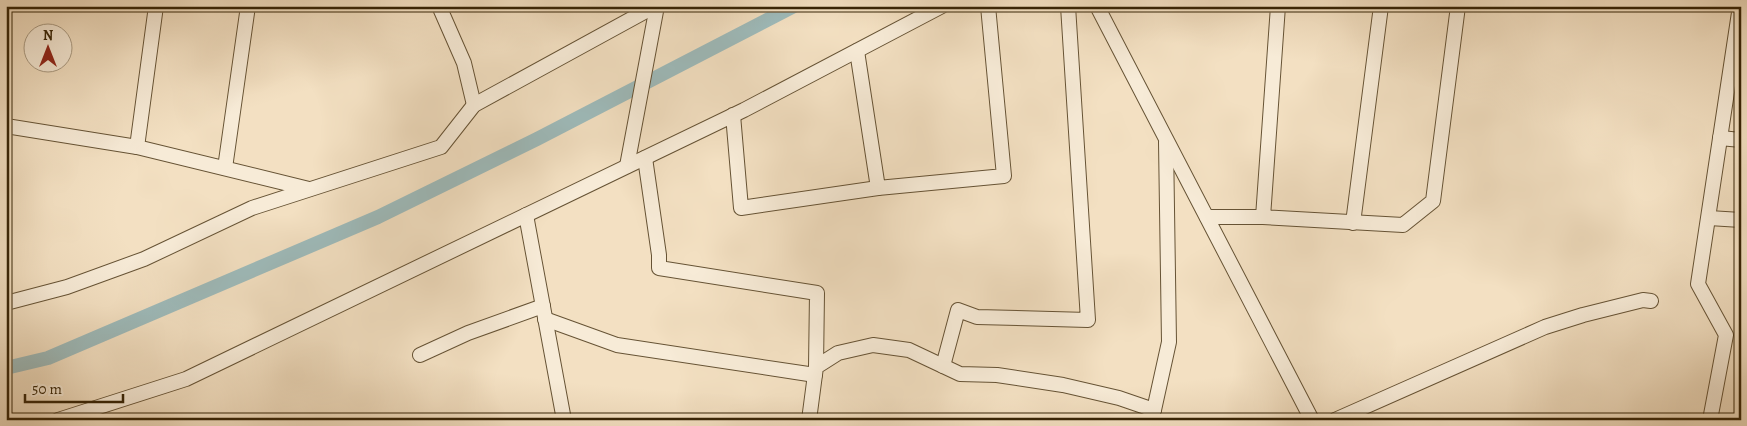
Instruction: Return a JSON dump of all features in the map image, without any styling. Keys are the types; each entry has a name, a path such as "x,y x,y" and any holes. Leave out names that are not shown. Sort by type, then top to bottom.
{"street":[{"path":"136,147 156,6"},
{"path":"225,168 248,6"},
{"path":"439,6 464,63 474,105"},
{"path":"6,303 66,287 144,259 252,208 441,147 474,105 656,6"},
{"path":"627,166 656,6"},
{"path":"58,420 186,379 733,115 942,6"},
{"path":"733,115 741,208 878,188 1004,176 988,6"},
{"path":"943,366 958,310 977,317 1088,320 1068,6"},
{"path":"1098,6 1312,420"},
{"path":"1263,217 1278,6"},
{"path":"1353,223 1381,6"},
{"path":"1206,217 1263,217 1403,226 1433,201 1458,6"},
{"path":"1710,420 1726,335 1698,284 1720,138 1738,41 1740,6"},
{"path":"857,51 878,188"},
{"path":"6,126 136,147 310,189"},
{"path":"420,355 468,333 544,313 617,345 815,370 838,353 873,345 909,350 960,374 997,375 1063,385 1119,398 1151,415 1168,342 1166,138"},
{"path":"1720,138 1741,140"},
{"path":"645,158 659,255 659,268 817,293 815,370 809,420"},
{"path":"526,215 564,420"},
{"path":"1708,218 1741,220"},
{"path":"1335,420 1545,327 1643,300 1651,301"}],"waterway":[{"path":"6,368 48,358 378,217 537,139 794,6"}]}
